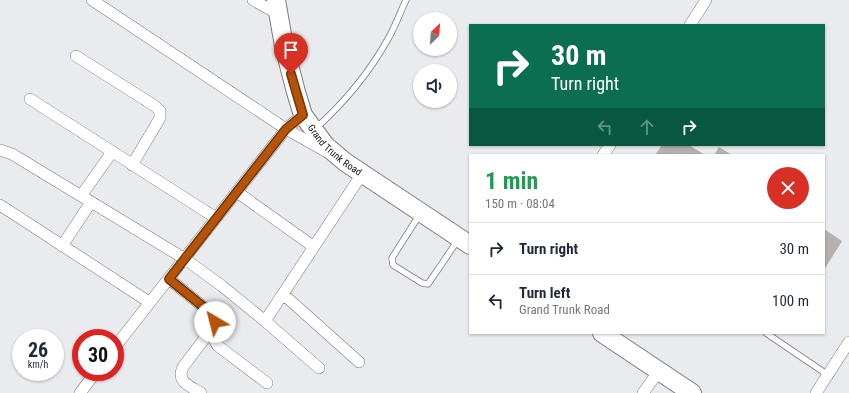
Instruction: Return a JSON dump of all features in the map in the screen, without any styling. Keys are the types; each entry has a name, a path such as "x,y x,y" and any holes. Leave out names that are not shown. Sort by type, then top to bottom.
{"main road":[{"name":"Grand Trunk Road","path":"277,7 291,74 303,115 325,145 362,174 465,242"},
{"path":"604,334 692,393"}],"street":[{"path":"92,0 286,129 345,162"},
{"path":"253,0 277,7"},
{"path":"691,24 706,0"},
{"path":"76,56 155,106 160,111 160,118 132,164"},
{"path":"30,99 216,218"},
{"path":"124,335 286,129 303,115"},
{"path":"0,150 12,154 185,259 222,286 319,368"},
{"path":"81,196 112,152"},
{"path":"265,321 362,174"},
{"path":"237,192 314,247"},
{"path":"62,246 90,202"},
{"path":"0,205 149,302"},
{"path":"169,279 214,317 215,325 213,336 214,341 218,346 267,383"},
{"path":"283,294 359,362"},
{"path":"201,393 184,381 180,377 180,374 183,367 215,325"},
{"path":"816,393 849,342"},
{"path":"643,393 659,371"},
{"path":"80,393 89,381"}],"lane":[{"path":"314,130 342,103 367,70 389,38 406,0"},
{"path":"421,213 392,258 394,265 422,284 428,284 465,242"},
{"path":"767,334 828,375"}],"building":[{"path":"661,146 691,146 703,154 656,154"},
{"path":"719,147 730,154 715,154"},
{"path":"825,230 842,241 825,268"}],"route":[{"path":"215,322 211,313 169,279 286,129 303,115 291,74"}]}
